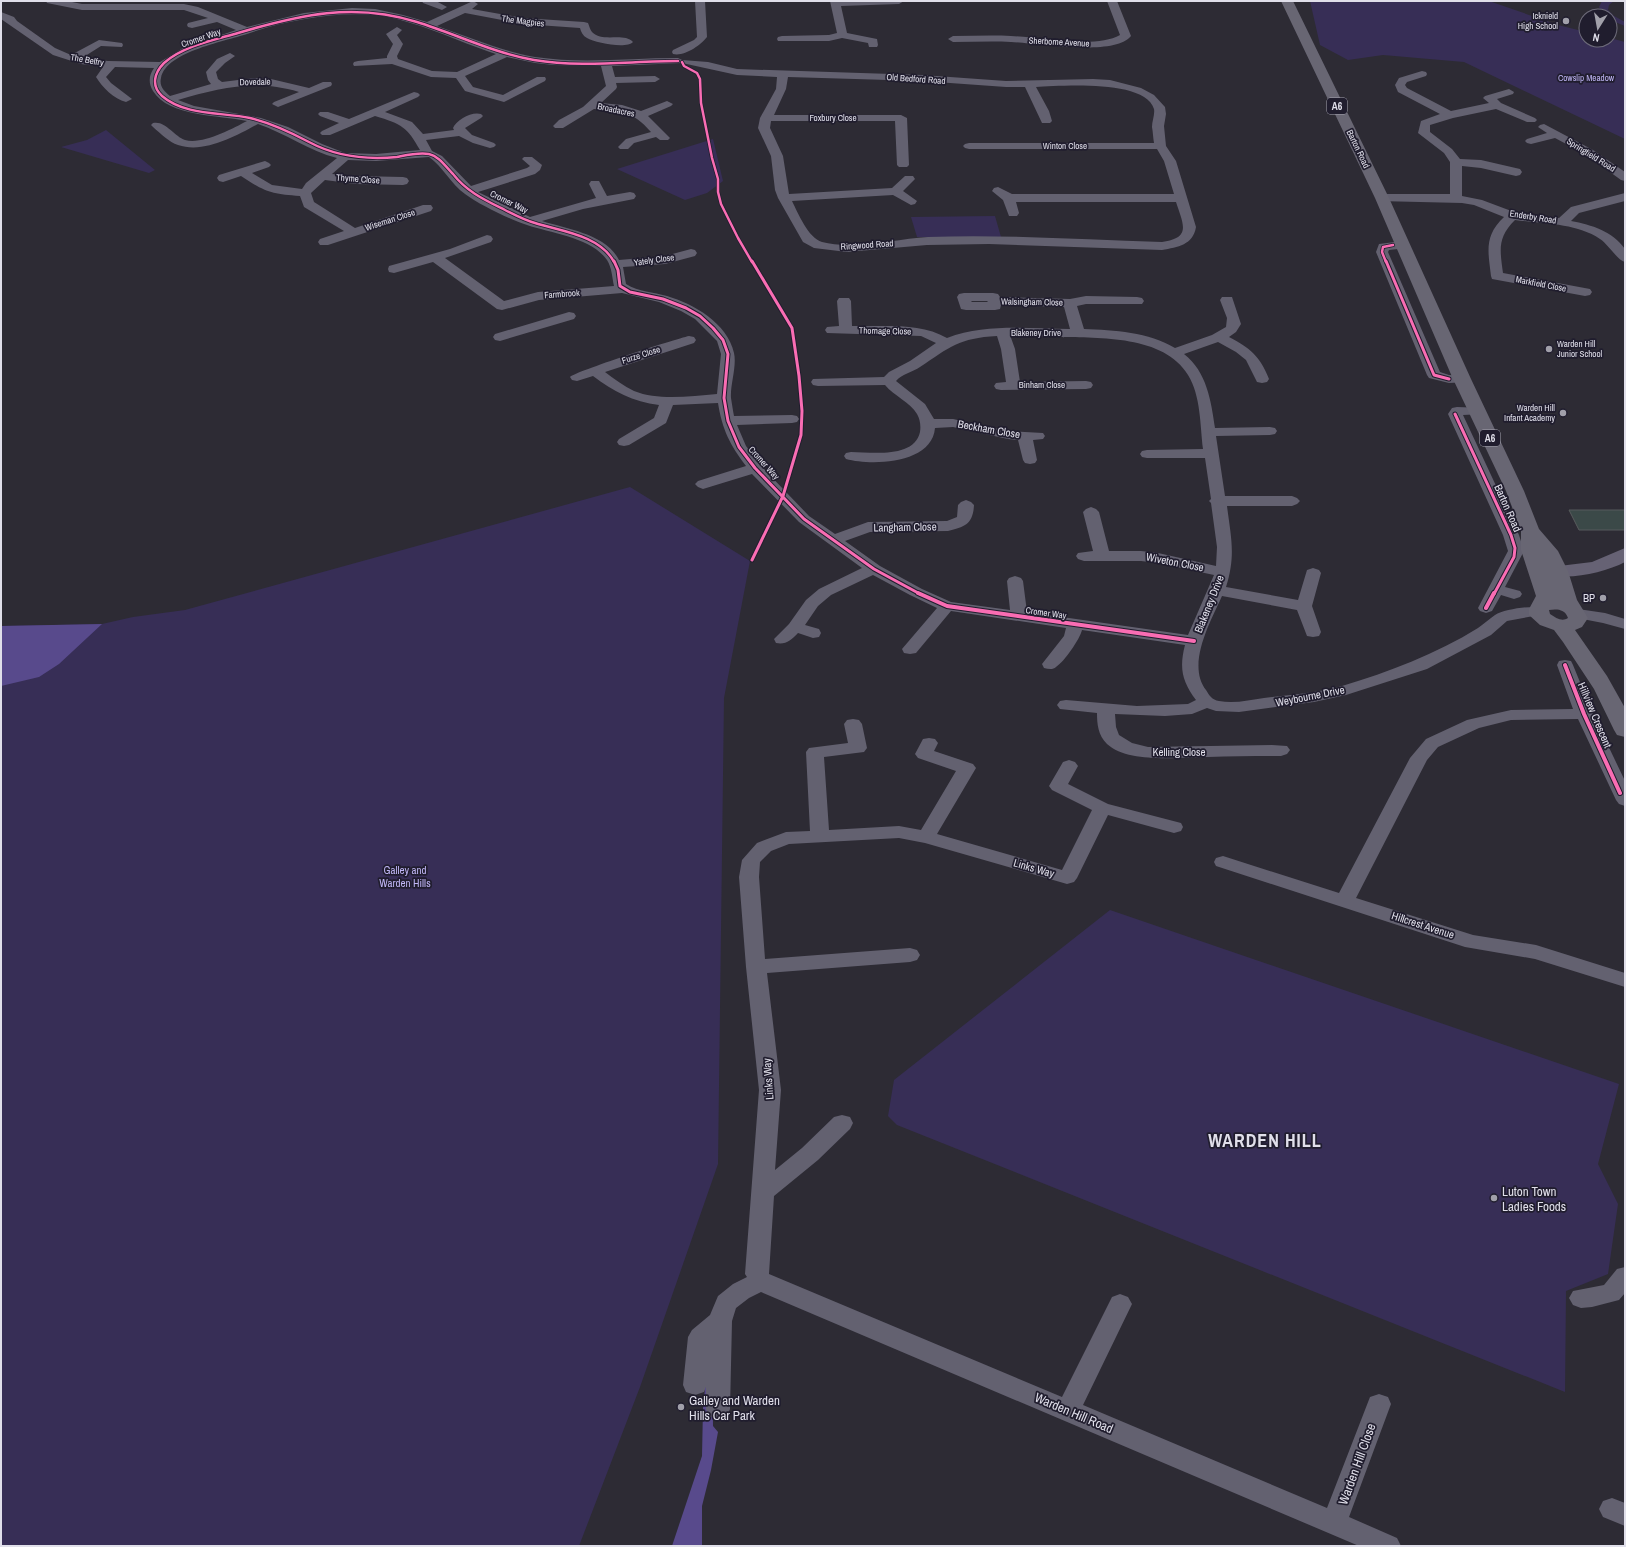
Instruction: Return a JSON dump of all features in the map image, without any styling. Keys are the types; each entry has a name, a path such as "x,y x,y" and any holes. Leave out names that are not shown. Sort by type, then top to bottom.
{"highway":[{"name":"Barton Road","path":"1287,1 1382,198 1462,379 1515,492 1530,531 1531,550 1546,596 1540,609"},
{"name":"Barton Road","path":"1530,531 1548,551 1558,571 1567,600 1570,616"},
{"path":"1540,609 1539,615 1546,621 1570,616"},
{"name":"A6","path":"1570,616 1596,673 1625,730"}],"street":[{"path":"51,1 82,7 184,7 194,9 247,31"},
{"path":"184,7 194,1"},
{"path":"427,1 442,7"},
{"path":"427,26 464,10 478,1"},
{"path":"678,57 698,42 702,36 700,1"},
{"path":"842,35 842,28 836,2 899,1"},
{"name":"Sherborne Avenue","path":"953,39 1009,38 1045,42 1105,44 1116,42 1126,36 1112,1"},
{"name":"The Magpies","path":"464,10 493,17 526,22 584,21 587,33 595,37 628,42"},
{"name":"Cromer Way","path":"161,65 182,52 197,46 285,19 314,13 355,11 398,16 506,53 533,59 565,63 606,63 678,57"},
{"name":"The Belfry","path":"1,15 10,19 13,23 57,53 74,58 112,64 161,65"},
{"path":"192,25 219,19"},
{"path":"392,61 392,56 398,44 391,34 397,30"},
{"path":"782,39 829,38 842,35 867,39 873,41 873,45"},
{"path":"698,42 699,56 708,65"},
{"path":"74,58 99,43 118,45"},
{"path":"358,64 392,61 431,74 459,76 467,70 506,53"},
{"path":"219,85 213,80 211,72 220,61 230,56"},
{"path":"678,57 693,60 699,56"},
{"name":"Old Bedford Road","path":"678,57 738,72 922,78 977,83 1029,84 1093,82 1125,86 1150,97 1159,107 1160,114 1158,126 1160,146 1170,161 1190,227 1190,234 1184,240 1162,246 989,240 926,241"},
{"path":"606,63 610,80 654,79"},
{"path":"112,64 103,72 101,77 107,85 126,99"},
{"path":"161,65 155,78 157,91 167,100 181,106 257,120 291,132 334,154 371,158 428,154 416,132 409,126 401,121 374,112"},
{"path":"766,118 778,95 783,74"},
{"path":"1422,74 1403,80 1400,85 1402,90 1450,115"},
{"path":"459,76 469,89 504,99 541,79"},
{"path":"1125,86 1135,79"},
{"name":"Broadacres","path":"559,126 565,120 578,115 592,105 612,87 610,80"},
{"name":"Dovedale","path":"167,100 219,85 239,81 275,81 290,84 309,91"},
{"path":"278,104 327,84"},
{"path":"1029,84 1044,111 1046,121"},
{"path":"1509,92 1489,98 1497,105 1531,120"},
{"path":"326,133 414,95"},
{"name":"Broadacres","path":"640,114 667,104"},
{"name":"Broadacres","path":"592,105 640,114 661,136 630,141 624,147"},
{"path":"1456,199 1456,162 1448,151 1424,133 1425,123 1450,115 1497,105"},
{"path":"324,114 349,123"},
{"name":"Foxbury Close","path":"766,118 901,115 903,165"},
{"path":"477,116 460,125 459,128 466,136 490,145"},
{"name":"Ringwood Road","path":"766,118 764,128 777,156 781,190 807,239 818,244 847,248 926,241"},
{"path":"174,153 193,145 235,132 257,120"},
{"path":"157,125 182,143 193,145"},
{"name":"Springfield Road","path":"1544,127 1589,152 1625,177"},
{"path":"418,138 461,132"},
{"name":"Springfield Road","path":"1531,141 1557,134"},
{"name":"Winton Close","path":"969,146 1160,146"},
{"name":"Cromer Way","path":"428,154 434,156 468,191 531,221 584,238 605,249 617,264"},
{"path":"243,172 268,188 279,191 305,193 310,186 346,156"},
{"path":"1456,162 1481,164 1516,172"},
{"path":"223,178 265,165"},
{"path":"468,191 524,174 530,165 545,172"},
{"name":"Thyme Close","path":"323,176 356,180 398,179"},
{"path":"784,198 895,191 909,179"},
{"path":"595,184 603,200"},
{"path":"895,191 911,202"},
{"path":"998,191 1009,198 1180,198"},
{"name":"Wiseman Close","path":"305,193 308,204 353,232"},
{"path":"531,221 558,211 603,200 630,196"},
{"path":"1562,222 1576,210 1625,197"},
{"path":"1009,198 1013,213"},
{"name":"Enderby Road","path":"1382,198 1456,199 1475,202 1512,216 1562,222 1590,230 1603,236 1614,243 1625,258"},
{"name":"Wiseman Close","path":"324,242 427,208"},
{"path":"1491,290 1497,276 1493,243 1497,232 1512,216"},
{"path":"394,269 487,239"},
{"path":"1403,245 1383,247 1382,252 1434,376 1449,380 1462,379"},
{"name":"Yately Close","path":"617,264 665,260 691,253"},
{"path":"435,257 502,306 528,328"},
{"path":"617,264 620,274 620,286 624,289"},
{"name":"Markfield Close","path":"1497,276 1585,292"},
{"name":"Cromer Way","path":"624,289 630,292 663,299 686,308 700,316 714,328 723,340 728,354 724,398 728,421 739,447 755,468 804,519 874,569 916,592 946,606 1194,642"},
{"name":"Farmbrook","path":"502,306 538,296 624,289"},
{"name":"Walsingham Close","path":"994,301 1070,303 1086,300 1137,301"},
{"path":"1173,353 1219,337 1231,331 1234,325 1227,300"},
{"name":"Thornage Close","path":"844,301 846,330"},
{"name":"Walsingham Close","path":"1070,303 1078,333"},
{"path":"500,337 569,316"},
{"name":"Thornage Close","path":"832,330 920,332 932,335 946,343"},
{"name":"Blakeney Drive","path":"889,381 896,373 915,363 946,343 979,334 1002,332 1078,333 1133,337 1160,346 1173,353 1190,368 1201,385 1225,547 1223,572 1194,642 1190,657 1190,672 1194,686 1206,702"},
{"name":"Binham Close","path":"1002,332 1008,349 1007,386 1072,392 1086,385"},
{"path":"1418,336 1443,336"},
{"path":"1219,337 1250,356 1256,362 1262,380"},
{"name":"Furze Close","path":"577,377 689,340"},
{"path":"594,371 618,389 631,395 667,400 724,398"},
{"path":"818,382 835,378 889,381 893,387 918,404 924,413 928,424 926,438 921,447 910,453 894,456 873,452 851,456"},
{"path":"624,442 661,420 667,400"},
{"name":"Barton Road","path":"1478,411 1457,411 1455,414 1512,535 1515,548 1514,556 1486,608"},
{"path":"728,421 765,415 792,419"},
{"name":"Beckham Close","path":"928,424 965,424 993,432 1032,436 1030,460"},
{"path":"1208,432 1270,431"},
{"path":"1143,453 1211,453"},
{"name":"Cromer Way","path":"703,484 725,482 755,468"},
{"path":"1217,501 1292,501"},
{"name":"Langham Close","path":"832,540 868,527 948,526 959,523 964,519 966,514 966,505"},
{"path":"1091,512 1102,556"},
{"path":"1558,571 1594,568 1613,561 1625,554"},
{"name":"Wiveton Close","path":"1084,556 1158,558 1223,572"},
{"path":"782,639 795,627 812,603 825,592 874,569"},
{"path":"1313,573 1304,606 1313,632"},
{"name":"Cromer Way","path":"1015,581 1019,617"},
{"path":"1496,589 1514,594"},
{"path":"1216,590 1304,606"},
{"path":"919,644 946,606"},
{"name":"Weybourne Drive","path":"1206,702 1221,707 1240,707 1306,698 1346,690 1421,665 1485,631 1501,618 1540,609"},
{"path":"1570,616 1605,618 1625,624"},
{"name":"Cromer Way","path":"1050,664 1072,637 1075,625"},
{"path":"795,627 813,633"},
{"name":"Hillview Crescent","path":"1565,665 1584,714 1625,800"},
{"path":"1066,705 1106,709 1180,710 1192,709 1206,702"},
{"name":"Kelling Close","path":"1106,709 1106,725 1115,742 1128,748 1143,752 1257,756 1281,750"},
{"name":"Hillview Crescent","path":"1345,900 1418,758 1432,743 1473,724 1511,715 1584,714"},
{"path":"820,836 815,752 858,748 853,724"},
{"path":"926,837 967,768 924,754 929,743"},
{"path":"1069,766 1058,786 1102,808 1174,826"},
{"name":"Links Way","path":"760,1280 757,1274 770,1090 756,967 749,877 751,860 764,847 786,838 899,832 926,837 1068,878 1102,808"},
{"name":"Hillcrest Avenue","path":"1223,862 1472,942 1536,952 1625,980"},
{"path":"756,967 910,955"},
{"path":"763,1192 810,1154 842,1123"},
{"path":"1581,1298 1612,1293 1625,1276"},
{"path":"718,1409 720,1321 726,1303 741,1291 760,1280"},
{"name":"Warden Hill Road","path":"760,1280 768,1285 1388,1546"},
{"path":"1068,1410 1120,1304"},
{"path":"695,1385 700,1337 720,1321"},
{"name":"Warden Hill Close","path":"1334,1524 1379,1404"}],"green space":[{"name":"Cowslip Meadow","path":"1310,1 1489,1 1558,25 1578,30 1578,48 1618,48 1618,40 1625,42 1625,139 1464,62 1383,55 1348,60 1320,45"},
{"path":"1602,1 1614,1 1609,5 1608,8 1599,7"},
{"path":"1618,18 1625,22 1625,26 1618,23"},
{"path":"106,130 155,170 149,173 61,147 87,140"},
{"path":"713,139 723,181 707,193 685,200 617,169"},
{"path":"995,216 1001,237 917,237 911,217"},
{"name":"Galley and Warden Hills","path":"630,487 750,561 724,698 718,1164 640,1387 579,1546 1,1546 1,626 102,624 133,617 185,610"},
{"path":"1110,910 1619,1084 1598,1164 1618,1204 1608,1274 1566,1291 1565,1392 897,1125 888,1116 894,1080"}],"shaded area":[{"path":"102,624 59,664 39,677 1,686 1,626"},
{"path":"712,1344 713,1426 718,1432 702,1506 702,1546 672,1546 702,1456 703,1408 709,1350"}],"building":[{"path":"1569,510 1625,510 1625,530 1579,530"}],"cycle path":[{"path":"678,61 570,63 535,60 500,52 399,17 375,12 352,11 328,12 281,21 212,41 187,50 169,59 162,65 157,72 155,82 157,89 161,94 177,104 202,111 243,117 275,126 336,154 351,157 370,158 419,154 433,155 438,158 462,185 472,193 531,222 589,240 602,248 612,257 618,270 620,286 630,292 663,299 686,308 700,316 723,340 728,354 724,398 728,421 739,447 755,468 804,519 874,569 916,592 947,606 1194,641"},
{"path":"682,62 684,66 697,73 700,79 701,103 712,158 718,179 718,192 721,204 738,238 792,328 799,376 802,411 801,435 795,459 783,496 752,560"},
{"path":"1393,245 1383,247 1382,252 1434,375 1449,379"},
{"path":"1455,414 1511,535 1515,548 1514,557 1486,608"},
{"path":"1565,665 1584,714 1620,793"}],"place":[{"name":"Icknield High School","path":"1566,21"},
{"name":"Warden Hill Junior School","path":"1549,349"},
{"name":"Warden Hill Infant Academy","path":"1563,413"},
{"name":"BP","path":"1603,598"},
{"name":"Luton Town Ladies Foods","path":"1494,1198"},
{"name":"Galley and Warden Hills Car Park","path":"681,1407"}],"district":[{"name":"WARDEN HILL","path":"1265,1140"}]}
